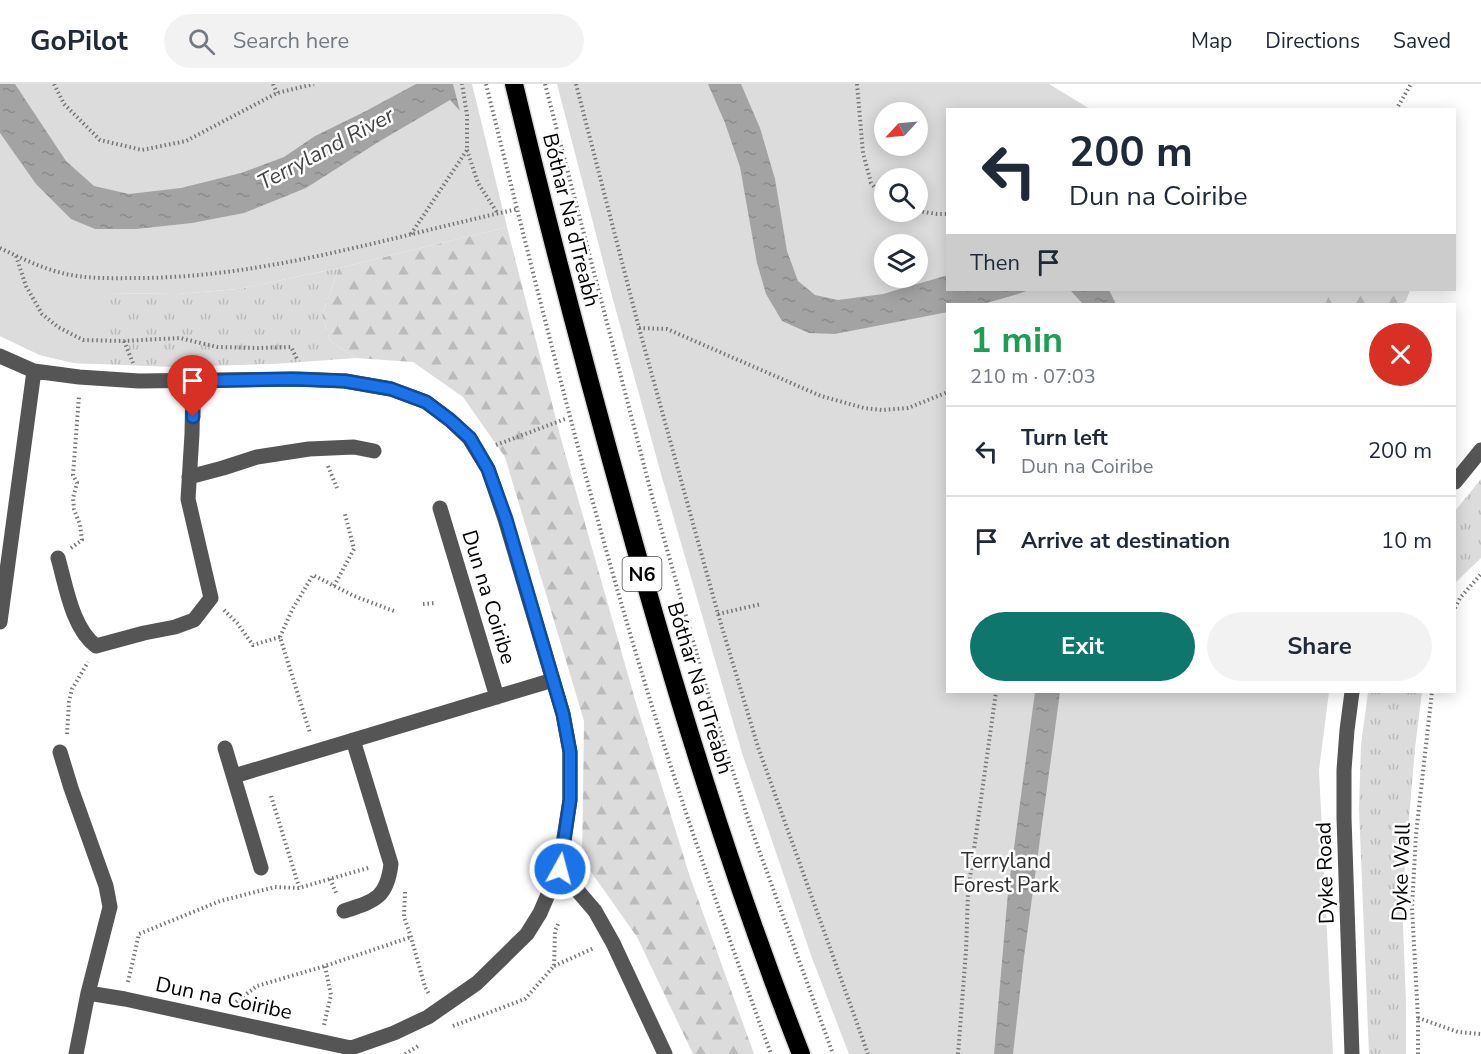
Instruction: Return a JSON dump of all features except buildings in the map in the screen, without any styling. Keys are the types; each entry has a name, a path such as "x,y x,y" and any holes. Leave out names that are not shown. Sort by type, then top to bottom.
{"highway":[{"name":"Bóthar Na dTreabh","path":"514,84 542,201 650,602 698,762 741,893 801,1054"}],"street":[{"name":"Dun na Coiribe","path":"0,356 34,371 80,377 139,381 300,379 345,381 391,389 426,402 470,438 488,469 506,519 563,714 570,752 570,800 560,869 540,913 527,934 477,984 428,1017 351,1051 321,1040 88,993"},
{"path":"0,622 34,371"},
{"path":"58,558 76,620 86,639 96,646 175,627 194,620 211,597 188,499 193,381"},
{"path":"189,477 257,457 354,447 374,451"},
{"path":"1456,481 1481,450"},
{"name":"Dun na Coiribe","path":"440,508 497,697"},
{"name":"Dun na Coiribe","path":"234,776 553,680"},
{"name":"Dyke Road","path":"1352,693 1344,760 1344,818 1352,1054"},
{"path":"344,911 366,904 381,895 389,881 392,864 353,740"},
{"path":"225,748 261,868"},
{"path":"60,752 106,886 110,907 88,993 76,1054"},
{"path":"560,869 595,911 665,1054"}],"path":[{"path":"54,84 64,104 100,140 142,150 186,141 277,93 314,84"},
{"path":"273,84 277,93"},
{"path":"462,84 467,115 467,150 478,183 498,214"},
{"path":"545,84 653,500 709,697 751,828 833,1054"},
{"path":"576,84 639,328 718,614 758,747 868,1054"},
{"path":"856,84 863,153 874,187"},
{"path":"1397,108 1411,84"},
{"path":"411,235 467,150"},
{"path":"0,248 34,265 78,276 166,278 250,269 411,235 518,209"},
{"path":"928,213 946,214"},
{"path":"16,256 27,286 42,314 58,327 82,340 124,341 180,338 217,347 291,347 299,364 300,379"},
{"path":"639,328 667,329 821,396 864,408 882,410 908,408 946,393"},
{"path":"58,558 82,540 73,498 77,483 73,475 80,377"},
{"path":"479,453 499,443 565,419"},
{"path":"325,458 337,488"},
{"path":"334,586 354,549 345,514"},
{"path":"1456,606 1481,574"},
{"path":"316,751 280,637 292,610 314,575 354,596 394,611"},
{"path":"211,597 237,623 254,645 280,637"},
{"path":"423,604 436,603"},
{"path":"718,614 761,604"},
{"path":"60,752 67,734 72,689 96,646"},
{"path":"958,1054 968,892 996,693"},
{"name":"Dyke Wall","path":"1418,1054 1412,908 1416,834 1432,693"},
{"path":"271,796 299,888"},
{"path":"125,999 139,934 220,901 275,887 299,888 372,866 392,864"},
{"path":"404,887 404,917 425,987 439,1009"},
{"path":"217,1018 257,986 411,937"},
{"path":"554,966 593,949 610,938"},
{"path":"321,1040 331,995 325,966"},
{"path":"1418,1017 1458,1032 1481,1034"}],"green space":[{"path":"0,84 472,84 507,227 339,268 239,289 177,294 105,293 105,364 74,363 40,355 0,336"},
{"name":"Terryland Forest Park","path":"557,84 1049,84 1088,108 946,108 946,291 1332,291 1326,303 946,303 946,693 1329,693 1319,770 1333,1054 849,1054 812,958 742,753 661,474"},
{"path":"507,227 561,439 636,703 690,877 754,1054 693,1054 637,937 582,859 584,721 505,457 463,397 413,362 356,358 330,341 322,315 339,268"},
{"path":"0,258 105,293 177,294 239,289 339,268 322,315 330,341 356,358 273,364 173,367 74,363 40,355 0,336"},
{"path":"1212,291 1410,291 1403,303 1221,303"},
{"path":"1481,479 1481,558 1456,582 1456,510"},
{"path":"1368,693 1422,693 1402,900 1406,1054 1369,1054 1359,809 1361,745"}],"water":[{"name":"Terryland River","path":"0,84 15,84 66,161 94,186 129,194 181,188 241,173 284,157 315,136 416,84 453,84 460,111 450,100 306,188 244,213 192,223 136,229 95,229 71,219 36,184 0,133"},
{"path":"708,84 741,84 760,128 775,179 787,251 798,281 815,295 838,300 883,294 904,288 928,288 928,281 946,276 946,291 1026,291 986,303 946,303 946,312 835,334 809,333 782,321 766,294 757,263 740,167 725,123"},
{"path":"1071,291 1110,291 1116,303 1082,303"},
{"path":"1035,693 1060,693 1013,1054 994,1054 1008,892"}],"route":[{"path":"193,417 193,381 291,379 345,381 391,389 426,402 470,438 488,469 506,519 563,714 570,752 570,800 560,869"}]}
